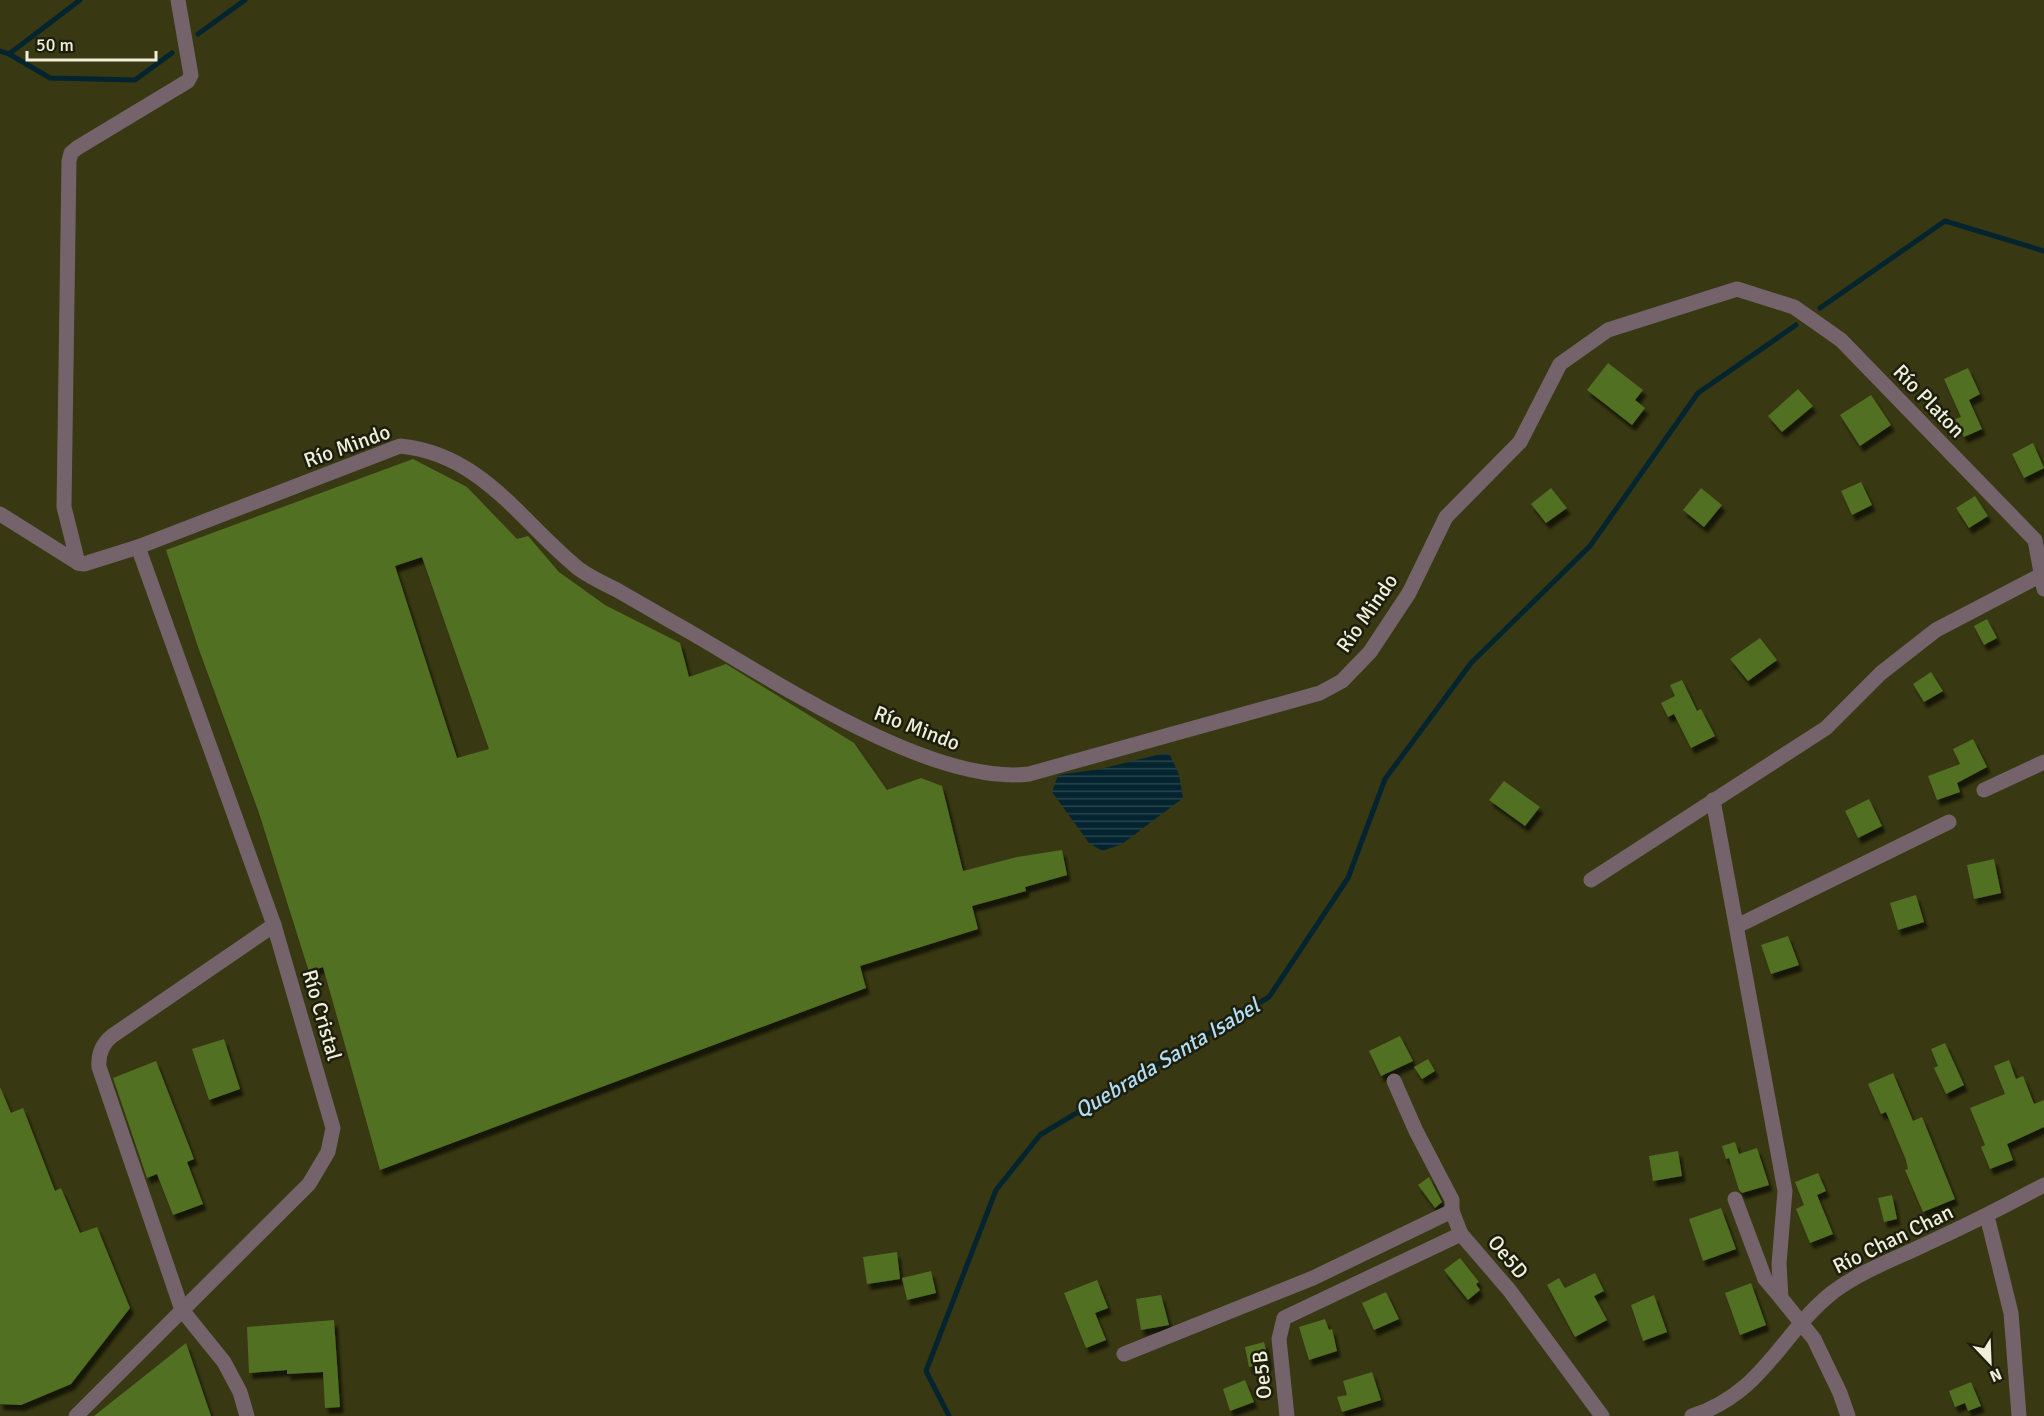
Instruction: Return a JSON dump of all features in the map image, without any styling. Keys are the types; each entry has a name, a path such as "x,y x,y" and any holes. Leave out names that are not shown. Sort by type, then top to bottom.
{"street":[{"path":"78,563 64,507 69,161 71,153 77,148 188,81 191,75 178,0"},
{"name":"Río Mindo","path":"78,563 84,564 138,547 400,446 426,449 449,458 486,481 581,570 866,732 950,765 1012,776 1029,774 1320,693 1342,681 1370,652 1409,593 1446,517 1520,442 1560,364 1608,330 1737,289"},
{"name":"Río Platon","path":"1737,289 1794,307 1840,340 2040,544 2043,582"},
{"path":"0,514 78,563"},
{"name":"Río Cristal","path":"76,1416 309,1184 328,1152 333,1128 274,925 138,547"},
{"path":"1591,880 1826,728 1881,673 1936,630 2043,582"},
{"path":"1984,790 2044,762"},
{"path":"1713,800 1785,1191 1779,1264 1781,1298"},
{"path":"1737,926 1949,822"},
{"path":"247,1416 240,1392 224,1362 182,1310 99,1067 98,1057 106,1041 112,1036 274,925"},
{"path":"1394,1081 1416,1131 1452,1200 1452,1211 1461,1234"},
{"name":"Río Chan Chan","path":"1692,1416 1719,1406 1757,1378 1802,1323 1833,1292 1869,1271 1987,1216 2044,1185"},
{"path":"1735,1200 1765,1279 1802,1323 1830,1371 1848,1416"},
{"path":"1124,1354 1313,1278 1452,1211"},
{"path":"1987,1216 2011,1313 2019,1416"},
{"name":"Oe5D","path":"1280,1329 1284,1318 1461,1234 1510,1291 1602,1416"},
{"name":"Oe5B","path":"1280,1329 1287,1416"}],"water":[{"path":"1165,753 1170,755 1179,775 1183,798 1122,844 1102,851 1089,843 1052,792 1058,775 1100,769"}],"building":[{"path":"1608,363 1643,390 1635,400 1645,408 1632,425 1587,390"},
{"path":"1968,368 1980,394 1969,400 1982,429 1964,437 1955,419 1961,417 1944,379"},
{"path":"1798,389 1813,406 1782,432 1768,416"},
{"path":"1871,395 1891,425 1860,446 1840,415"},
{"path":"2033,443 2044,468 2024,478 2012,454"},
{"path":"413,459 467,487 517,539 528,536 559,572 605,605 680,643 689,677 726,664 854,743 887,790 921,778 942,786 963,871 1017,857 1062,850 1067,875 1025,887 1026,891 972,906 978,929 860,966 866,988 380,1170 323,967 309,972 259,813 198,647 166,550","holes":["422,557 489,749 457,758 395,566"]},
{"path":"1861,482 1872,505 1852,515 1841,491"},
{"path":"1551,488 1567,508 1546,523 1531,504"},
{"path":"1701,488 1722,505 1704,527 1683,510"},
{"path":"1975,496 1988,516 1969,528 1956,508"},
{"path":"1987,619 1997,638 1984,645 1974,626"},
{"path":"1760,638 1777,660 1748,681 1730,659"},
{"path":"1931,672 1943,691 1924,702 1913,684"},
{"path":"1682,680 1697,711 1701,709 1715,736 1691,748 1674,714 1668,717 1661,703 1675,696 1670,685"},
{"path":"1973,739 1987,767 1957,783 1960,792 1937,800 1928,776 1960,764 1953,749"},
{"path":"1504,781 1540,807 1525,826 1489,800"},
{"path":"1869,799 1882,826 1858,838 1845,811"},
{"path":"1994,859 2001,893 1974,899 1967,865"},
{"path":"1916,895 1924,922 1898,930 1890,903"},
{"path":"1788,936 1799,965 1771,974 1761,945"},
{"path":"1400,1036 1413,1061 1381,1076 1369,1051"},
{"path":"224,1039 240,1089 209,1100 192,1049"},
{"path":"1945,1043 1964,1085 1946,1094 1934,1068 1938,1066 1931,1049"},
{"path":"1428,1059 1435,1071 1422,1079 1414,1067"},
{"path":"2009,1060 2016,1079 2023,1076 2034,1104 2044,1100 2044,1127 2007,1144 2013,1160 1990,1169 1981,1147 1985,1145 1970,1108 2005,1094 1994,1066"},
{"path":"156,1061 194,1159 187,1162 203,1204 173,1215 157,1174 147,1178 113,1078"},
{"path":"1893,1073 1913,1121 1922,1117 1955,1199 1923,1212 1905,1170 1908,1169 1906,1160 1886,1112 1881,1114 1868,1084"},
{"path":"0,1087 11,1113 23,1108 55,1191 61,1188 80,1233 97,1227 130,1308 71,1384 21,1405 0,1404"},
{"path":"1735,1142 1739,1154 1757,1148 1769,1185 1742,1193 1739,1190 1729,1158 1726,1159 1722,1146"},
{"path":"1678,1151 1682,1176 1653,1181 1649,1156"},
{"path":"1818,1173 1826,1191 1817,1195 1833,1234 1810,1243 1796,1209 1804,1205 1795,1182"},
{"path":"1429,1177 1442,1202 1435,1208 1418,1185"},
{"path":"1892,1195 1897,1219 1884,1222 1878,1198"},
{"path":"1721,1208 1736,1249 1703,1261 1689,1219"},
{"path":"897,1252 900,1279 867,1284 863,1257"},
{"path":"1460,1258 1479,1282 1476,1284 1480,1290 1468,1300 1444,1270"},
{"path":"931,1271 936,1293 907,1300 902,1278"},
{"path":"1595,1273 1604,1291 1594,1296 1607,1320 1575,1337 1547,1285 1559,1278 1565,1288"},
{"path":"1097,1280 1108,1308 1095,1313 1106,1340 1086,1348 1064,1293"},
{"path":"1751,1283 1766,1325 1740,1335 1725,1293"},
{"path":"1386,1292 1399,1319 1374,1330 1362,1303"},
{"path":"1161,1295 1169,1325 1141,1330 1136,1299"},
{"path":"1654,1295 1667,1332 1643,1341 1631,1305"},
{"path":"1325,1319 1329,1330 1332,1329 1337,1351 1309,1360 1299,1327"},
{"path":"334,1320 340,1407 325,1408 323,1372 287,1374 287,1370 249,1373 247,1327"},
{"path":"1264,1342 1269,1363 1249,1367 1245,1347"},
{"path":"186,1343 211,1416 94,1416"},
{"path":"1372,1372 1381,1400 1342,1412 1337,1397 1347,1395 1343,1381"},
{"path":"1245,1380 1254,1402 1230,1411 1223,1389"},
{"path":"1971,1382 1981,1406 1968,1411 1965,1403 1955,1407 1949,1391"}],"waterway":[{"path":"0,51 9,54 80,0"},
{"path":"198,34 245,0"},
{"path":"9,54 50,78 135,80 172,53"},
{"path":"1820,308 1945,221 2044,251"},
{"name":"Quebrada Santa Isabel","path":"949,1416 926,1371 996,1190 1040,1135 1269,997 1348,878 1385,779 1471,663 1590,546 1698,393 1796,325"}]}
